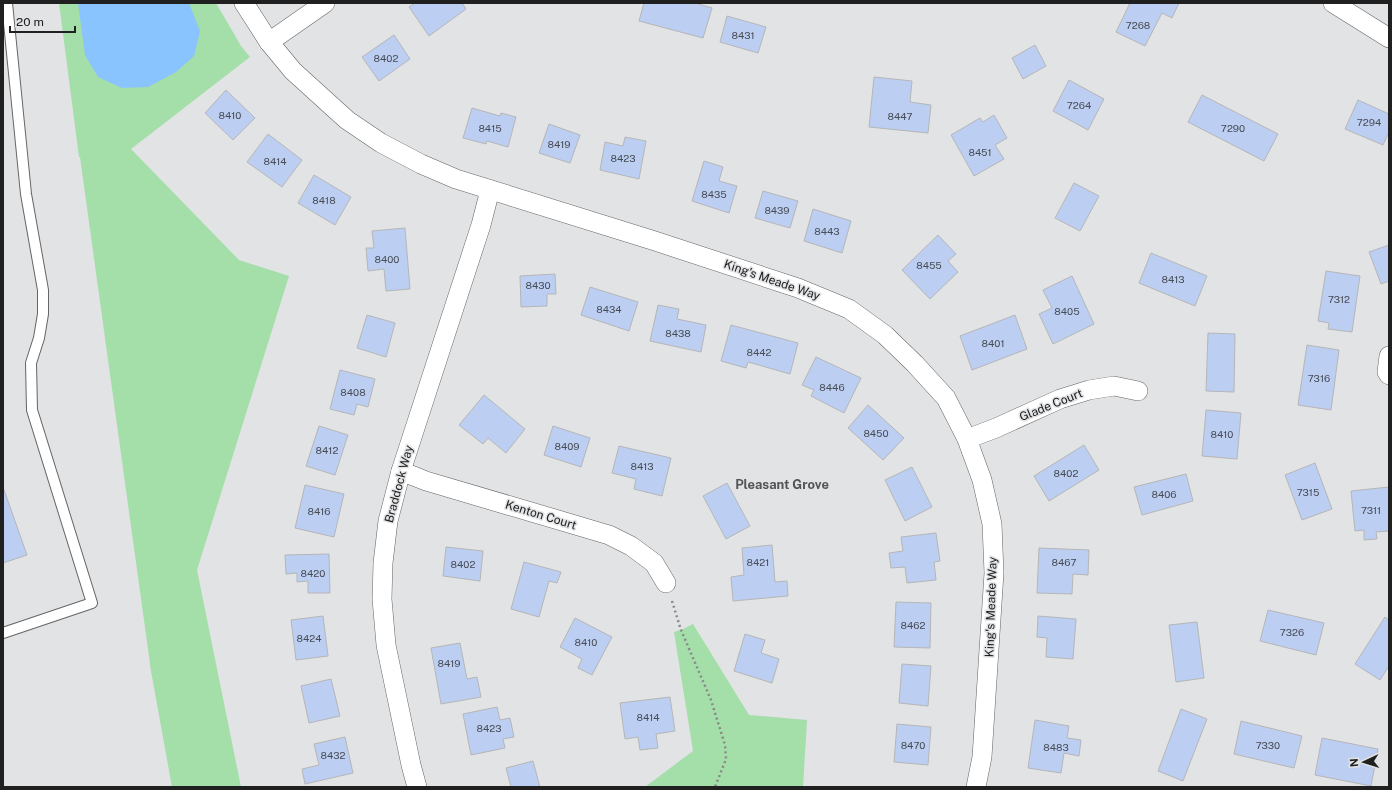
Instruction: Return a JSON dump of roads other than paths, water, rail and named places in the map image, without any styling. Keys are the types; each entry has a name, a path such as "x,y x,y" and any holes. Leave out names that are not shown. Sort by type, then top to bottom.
{"street":[{"name":"King's Meade Way","path":"244,3 270,42 293,71 347,120 381,143 421,164 456,179 790,285 849,309 885,335 920,370 946,398 967,439 982,480 992,524 994,573 982,757 976,787"},
{"path":"270,42 325,3"},
{"path":"1333,3 1389,38"},
{"name":"Braddock Way","path":"417,787 386,646 382,599 383,562 387,528 400,471 481,225 490,190"},
{"path":"1389,356 1387,372 1389,375"},
{"name":"Glade Court","path":"967,439 996,428 1060,399 1089,390 1114,386 1138,391"},
{"name":"Kenton Court","path":"400,471 426,481 609,535 631,546 654,563 666,583"}],"lane":[{"path":"3,633 92,603 32,410 30,363 39,338 44,314 43,290 26,194 7,3"}],"water":[{"path":"78,3 189,3 200,31 194,56 176,72 148,87 122,88 98,77 85,55"}],"district":[{"name":"Pleasant Grove","path":"782,484"}]}
